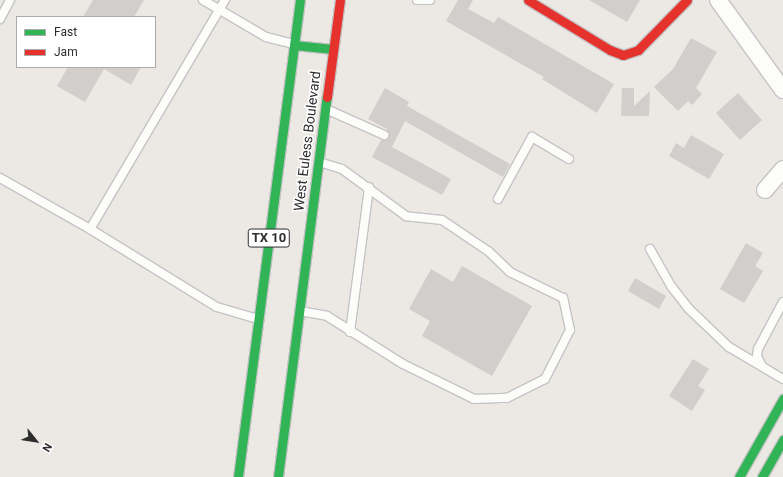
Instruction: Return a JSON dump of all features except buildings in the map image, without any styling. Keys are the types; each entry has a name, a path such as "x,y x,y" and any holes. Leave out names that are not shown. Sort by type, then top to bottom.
{"main road":[{"name":"West Euless Boulevard","path":"238,477 300,0"},
{"name":"West Euless Boulevard","path":"278,477 340,0"},
{"path":"528,0 623,55 638,50 687,0"},
{"path":"294,45 333,49"},
{"path":"739,477 783,400"},
{"path":"762,477 783,440"}],"street":[{"path":"718,0 783,90"},
{"path":"765,190 783,169"}],"lane":[{"path":"0,19 10,0"},
{"path":"203,0 266,37 294,45"},
{"path":"90,229 225,0"},
{"path":"417,0 430,0"},
{"path":"326,108 384,135"},
{"path":"498,199 532,137 569,159"},
{"path":"299,311 327,316 350,332 403,364 474,399 507,398 545,379 570,330 564,298 510,272 488,251 442,220 406,216 369,187 342,169 318,162"},
{"path":"0,178 90,229 217,307 259,319"},
{"path":"350,332 369,187"},
{"path":"650,250 671,286 688,308 729,347 783,379"},
{"path":"762,367 757,356 758,349 783,302"}],"traffic: fast":[{"path":"238,477 300,0"},
{"path":"294,45 333,49"},
{"path":"278,477 327,97"},
{"path":"739,477 783,399"},
{"path":"762,477 783,440"}],"traffic: jam":[{"path":"327,97 340,0"},
{"path":"528,0 610,50 623,55 638,50 687,0"}]}
